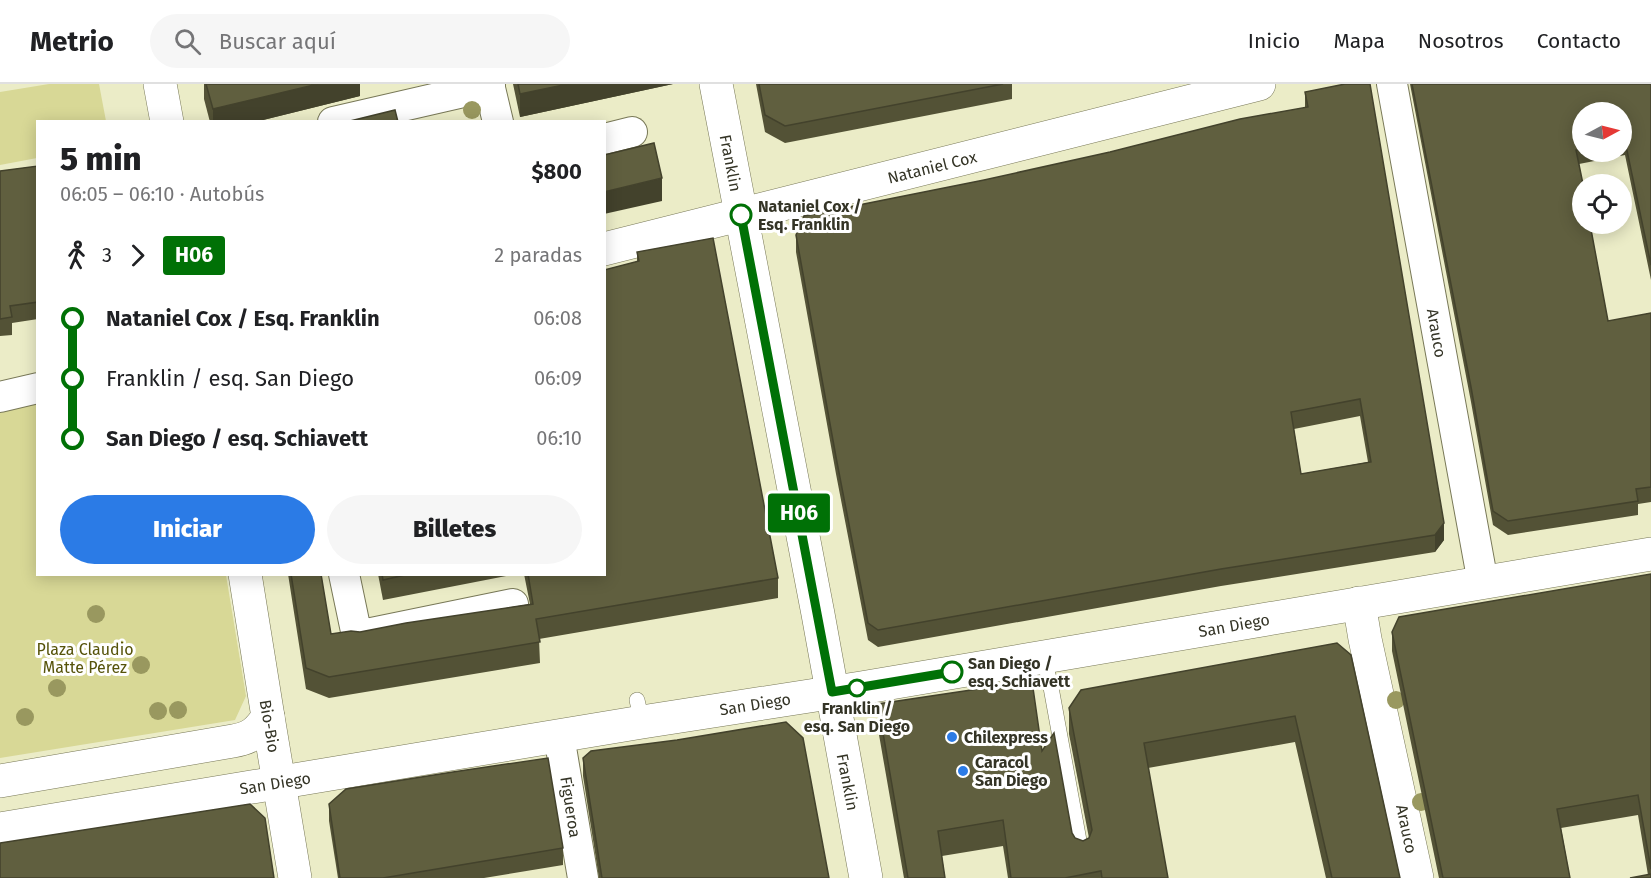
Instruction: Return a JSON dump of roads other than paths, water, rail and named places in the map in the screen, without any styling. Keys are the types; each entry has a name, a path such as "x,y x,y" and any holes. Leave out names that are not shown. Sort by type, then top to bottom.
{"main road":[{"path":"160,84 167,120"},
{"name":"Franklin","path":"716,84 866,878"},
{"name":"Nataniel Cox","path":"606,249 1259,84"},
{"name":"San Diego","path":"0,829 559,736 639,711 832,692 1651,554"},
{"name":"Bio-Bio","path":"245,576 295,878"},
{"name":"Arauco","path":"1359,603 1417,878"},
{"path":"0,781 248,738 261,728 268,717"}],"street":[{"name":"Arauco","path":"1392,84 1483,583"},
{"path":"341,120 490,85 498,120"},
{"path":"0,397 36,388"},
{"path":"344,576 357,636 513,604"},
{"name":"Figueroa","path":"559,736 583,878"}],"lane":[{"path":"1043,657 1050,682 1082,857"}],"place":[{"name":"Nataniel Cox / Esq. Franklin","path":"741,215"},
{"name":"San Diego / esq. Schiavett","path":"952,672"},
{"name":"Franklin / esq. San Diego","path":"857,688"},
{"name":"Chilexpress","path":"952,737"},
{"name":"Caracol San Diego","path":"963,771"}],"park label":[{"name":"Plaza Claudio Matte Pérez","path":"85,658"}]}
